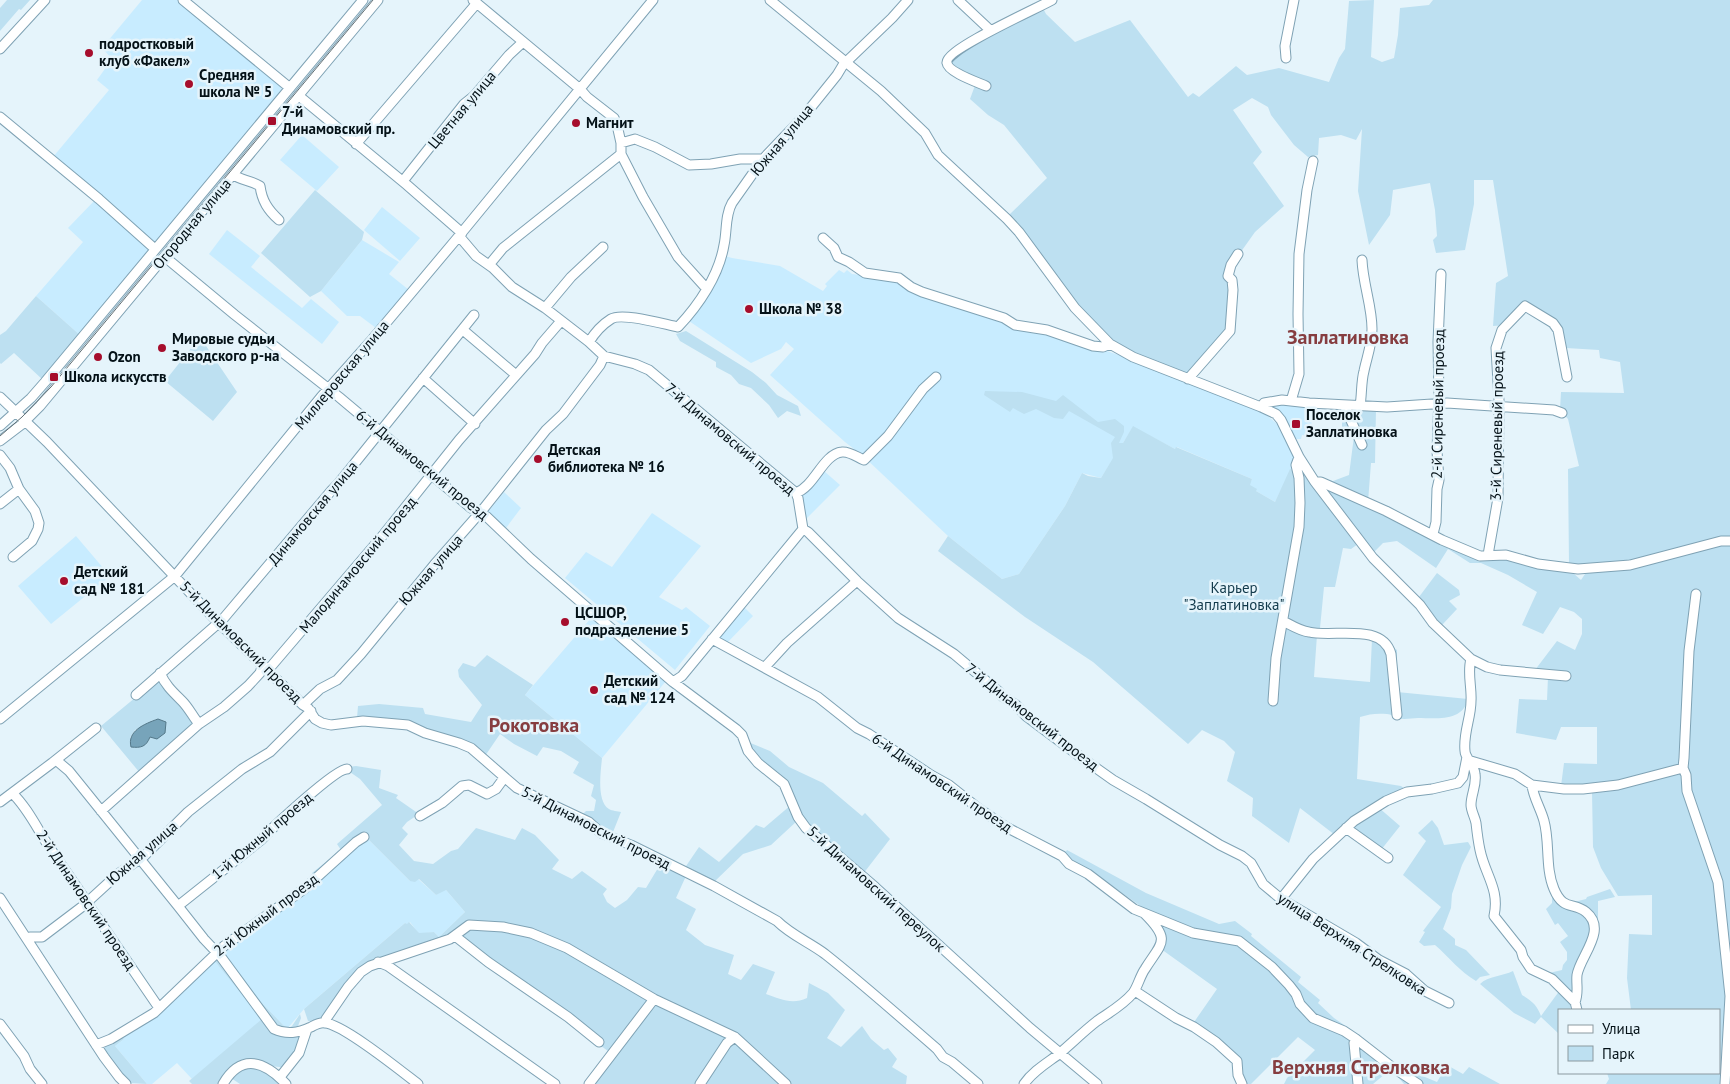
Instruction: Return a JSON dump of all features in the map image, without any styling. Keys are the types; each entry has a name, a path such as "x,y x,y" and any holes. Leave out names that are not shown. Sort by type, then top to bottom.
{"street":[{"path":"0,49 45,0"},
{"path":"183,0 290,88"},
{"name":"Огородная улица","path":"0,426 45,382 364,0"},
{"name":"Огородная улица","path":"0,441 40,406 378,0"},
{"name":"Миллеровская улица","path":"0,719 175,576 321,397 330,390 653,0"},
{"path":"770,0 881,91 925,133 938,155 1019,232 1075,308 1110,344 1133,357 1276,414 1282,420 1299,457 1315,482 1373,558 1420,605 1433,622 1471,659 1487,667 1500,670 1566,676"},
{"name":"Южная улица","path":"589,342 609,319 616,316 625,316 678,327 717,270 727,231 729,208 762,159 804,116 846,62 908,0"},
{"path":"958,0 990,30"},
{"path":"986,86 948,67 947,58 990,30 1052,0"},
{"path":"1286,58 1293,0"},
{"path":"356,144 475,2 580,88 587,98 614,118 618,125 621,154 643,197 678,257 706,288"},
{"name":"Цветная улица","path":"403,182 464,104 474,96 509,55 523,42"},
{"name":"7-й Динамовский проезд","path":"299,96 403,182 460,234 476,256 489,265 512,287 544,308 589,342 604,356 635,364 649,370 796,493 803,529 898,618 954,654 1026,716 1082,758 1135,794 1220,845 1242,856 1251,863 1259,880"},
{"path":"0,117 99,199 155,249"},
{"path":"621,143 635,139 689,165 711,164 740,159 762,159"},
{"path":"489,265 503,248 621,154"},
{"path":"1291,401 1299,374 1300,254 1307,190 1313,161"},
{"path":"234,175 237,178 252,180 260,186 268,210 279,220"},
{"path":"823,238 834,248 838,257 850,262 865,273 899,278 922,292 1004,318 1015,325 1046,330 1093,346 1103,347 1110,344"},
{"path":"544,308 571,277 603,246"},
{"path":"1188,380 1230,331 1233,290 1232,280 1228,276 1231,265 1238,254"},
{"name":"6-й Динамовский проезд","path":"165,257 330,390 471,508 480,513 673,682"},
{"path":"1360,406 1362,382 1371,346 1372,330 1371,309 1365,285 1362,260"},
{"name":"2-й Сиреневый проезд","path":"1432,534 1436,522 1439,480 1437,451 1438,342 1441,274"},
{"name":"3-й Сиреневый проезд","path":"1488,555 1498,498 1499,406 1496,348 1502,330 1525,306 1552,323 1558,330 1567,377"},
{"name":"Динамовская улица","path":"136,695 220,622 260,577 380,432 474,315"},
{"name":"Малодинамовский проезд","path":"101,811 199,724 224,707 248,686 260,673 260,668 266,667 296,639 561,321"},
{"path":"463,330 516,375"},
{"name":"Южная улица","path":"42,937 87,902 118,874 144,856 188,812 242,769 270,752 307,708 320,689 337,680 361,654 434,565 480,513 546,430 563,414 580,393 600,366 604,356"},
{"path":"796,493 807,486 833,456 842,452 864,460 888,436 923,389 936,377"},
{"path":"423,378 475,424"},
{"name":"5-й Динамовский проезд","path":"0,397 307,708 315,719 322,723 336,724 363,721 401,724 471,748 517,788 589,822 601,833 631,845 714,886 777,921 784,928 822,952 849,973 937,1049 942,1057 952,1062 978,1084"},
{"path":"1261,407 1264,403 1291,401 1387,407 1438,404 1499,406 1554,410 1562,413"},
{"path":"1344,405 1362,445"},
{"path":"0,455 10,468 19,489 38,517 38,529 32,541 13,557"},
{"path":"1273,701 1276,658 1284,621 1283,610 1299,527 1299,478 1296,464 1299,457"},
{"path":"1315,482 1321,482 1472,554 1480,556 1506,555 1538,564 1578,568 1630,564 1721,541 1730,541"},
{"path":"0,504 19,489"},
{"path":"673,682 682,676 803,529"},
{"path":"765,667 787,643 857,581"},
{"path":"1696,594 1689,651 1683,768 1686,775 1687,791 1718,882 1730,996 1725,1084"},
{"path":"1284,621 1307,632 1356,633 1378,638 1384,642 1391,654 1397,715"},
{"name":"6-й Динамовский проезд","path":"712,639 818,697 857,728 949,785 1006,827 1062,856 1069,864 1088,874 1134,909 1193,933 1238,941 1272,967 1289,985 1296,994 1300,1004 1313,1018 1356,1039"},
{"path":"1471,659 1471,703 1464,750 1476,776 1471,807 1476,821 1482,860 1495,890 1497,903 1494,916 1521,950 1522,957 1531,969 1552,979 1576,1006"},
{"path":"160,673 164,683 183,702 199,724"},
{"name":"5-й Динамовский переулок","path":"673,682 742,735 748,751 758,763 784,784 798,817 806,828 1059,1054 1097,1084"},
{"path":"0,802 96,728"},
{"path":"1469,759 1514,774 1532,785 1564,789 1618,785 1683,768"},
{"path":"1281,899 1312,859 1346,828 1366,813 1407,792 1458,783 1463,777 1469,759"},
{"path":"56,760 69,771 188,920 217,952 274,1029 288,1033 326,1023 347,1032 418,1084"},
{"name":"1-й Южный проезд","path":"178,906 261,840 329,778 343,769 347,769"},
{"path":"420,816 442,803 462,786 469,785 487,794 496,789 504,778"},
{"path":"1532,785 1544,820 1554,889 1564,903 1586,912 1592,923 1592,943 1584,956 1577,975 1576,1006"},
{"name":"2-й Динамовский проезд","path":"12,793 36,825 159,1008"},
{"path":"1346,828 1388,858"},
{"name":"2-й Южный проезд","path":"96,1045 111,1039 159,1008 217,952 264,916 304,889 364,837"},
{"name":"улица Верхняя Стрелковка","path":"1259,880 1281,899 1356,942 1379,960 1406,974 1425,991 1449,1003"},
{"path":"0,898 96,1045 118,1077 126,1084"},
{"name":"6-й Динамовский проезд","path":"1024,1084 1032,1074 1059,1054 1096,1022 1121,1005 1135,991 1145,968 1160,948 1162,939 1160,933 1145,914"},
{"path":"326,1023 326,1019 348,987 361,972 378,962 450,939 469,925 503,927 531,933 567,948 654,999 735,1037 786,1084"},
{"path":"27,938 30,936 42,937 40,948 36,952"},
{"path":"455,936 488,962 568,1017 600,1042"},
{"path":"378,962 388,966 434,997 556,1084"},
{"path":"1135,991 1216,1042 1237,1062 1238,1075 1242,1084"},
{"path":"589,1084 654,999"},
{"path":"0,1024 42,1084"},
{"path":"224,1084 236,1069 243,1064 252,1062 261,1064 283,1080 299,1053 307,1029"},
{"path":"700,1084 728,1043 735,1037"},
{"path":"1358,1084 1354,1043 1356,1039 1392,1067 1418,1084"}],"shaded area":[{"path":"142,0 179,0 281,87 282,90 157,242 153,243 53,157 109,90 97,80 112,59 102,48"},
{"path":"302,135 339,167 317,191 280,160"},
{"path":"96,199 148,249 81,336 36,296 83,242 68,228"},
{"path":"382,207 420,238 400,261 364,230"},
{"path":"227,230 260,256 251,267 302,308 311,299 339,322 322,344 209,254"},
{"path":"362,240 399,262 389,274 409,290 376,328 360,316 347,316 321,291"},
{"path":"725,256 780,266 823,291 827,286 825,284 839,270 844,273 847,270 852,274 896,279 1139,362 1265,414 1284,432 1294,451 1295,462 1275,502 1249,485 1252,479 1177,447 1175,449 1133,427 1101,478 1082,473 1065,506 1019,574 1002,579 948,536 863,456 770,375 794,349 786,342 781,349 751,363 686,319"},
{"path":"1271,403 1312,406 1311,436 1302,435 1301,439 1294,439 1289,425 1278,413 1268,406"},
{"path":"824,471 840,485 805,520 801,497"},
{"path":"504,492 521,508 506,528 488,512"},
{"path":"652,513 701,546 659,597 682,610 686,607 710,626 675,670 565,578 586,552 612,567"},
{"name":"Детский сад № 181","path":"76,536 110,576 51,624 18,586"},
{"path":"743,606 753,616 726,644 718,636"},
{"name":"Детский сад № 124","path":"591,618 666,681 602,758 525,695"},
{"path":"158,719 166,722 165,733 157,739 150,737 143,746 131,747 130,741 134,732"},
{"path":"368,839 410,881 418,879 436,895 445,889 465,912 439,937 434,932 419,934 410,922 407,925 405,923 304,1009 287,1029 254,997 223,956 223,950 363,840"},
{"path":"213,959 263,1019 192,1079 177,1063 152,1084 147,1084 115,1046 124,1039 122,1035"}],"green space":[{"path":"7,0 30,0 21,10 19,9 0,31 0,8"},
{"path":"1374,0 1371,57 1382,62 1394,58 1400,8 1429,5 1433,0 1730,0 1730,538 1705,541 1624,563 1569,565 1568,469 1579,466 1568,419 1560,410 1561,392 1624,393 1620,362 1600,358 1599,350 1566,348 1565,339 1558,324 1524,310 1508,325 1493,326 1496,283 1508,276 1493,180 1474,180 1474,204 1465,250 1436,253 1433,240 1437,236 1435,210 1430,183 1393,190 1390,215 1369,245 1358,191 1362,129 1356,140 1341,135 1319,138 1318,155 1308,157 1294,145 1271,115 1268,107 1252,98 1233,110 1262,152 1253,163 1284,206 1255,232 1233,263 1229,281 1228,331 1188,374 1143,359 1116,343 1097,328 1066,292 1025,233 1009,215 1047,178 1004,125 988,115 970,99 977,80 950,66 949,58 1043,8 1046,14 1075,42 1130,20 1188,97 1193,93 1199,97 1236,66 1247,75 1279,68 1329,82 1345,49 1349,1"},
{"path":"315,190 364,232 362,240 321,291 310,297 261,253"},
{"path":"36,296 81,336 43,380 14,353 0,363 0,335 6,331"},
{"path":"686,331 752,372 777,395 798,406 801,416 787,411 778,418 769,405 751,388 739,384 731,375 716,367 716,362 680,341 676,334"},
{"path":"200,337 237,392 213,421 165,381"},
{"name":"Карьер \"Заплатиновка\"","path":"985,391 1022,392 1056,401 1063,395 1098,422 1115,419 1124,426 1124,432 1119,443 1123,443 1133,426 1175,449 1176,447 1252,479 1250,485 1257,489 1256,491 1275,502 1290,469 1294,471 1299,464 1358,544 1351,549 1343,548 1335,587 1324,587 1320,628 1317,635 1314,677 1370,682 1372,639 1388,644 1397,650 1397,692 1468,699 1461,712 1448,717 1403,719 1388,714 1370,714 1360,717 1357,779 1401,786 1405,789 1335,835 1300,808 1289,843 1252,816 1253,798 1227,781 1235,752 1224,741 1202,730 1188,744 1093,662 1025,617 938,551 948,536 1002,579 1019,574 1065,506 1082,473 1101,478 1113,458 1111,443 1115,437 1069,411 1063,419 1054,418 1036,409 1024,414 1013,408 1010,412 984,395"},
{"path":"1342,408 1376,409 1375,463 1371,463 1368,502 1322,479 1333,481 1349,475 1354,436 1342,435"},
{"path":"1322,486 1442,542 1573,573 1581,580 1587,571 1722,543 1730,543 1730,1084 1606,1084 1609,1079 1607,1074 1720,1074 1720,1009 1631,1009 1627,978 1629,934 1652,935 1652,895 1618,896 1601,868 1593,847 1592,791 1561,786 1564,763 1597,764 1597,727 1561,727 1556,740 1516,733 1519,699 1547,700 1548,677 1535,670 1557,641 1575,650 1582,634 1582,619 1574,612 1560,607 1543,634 1522,625 1537,592 1508,575 1481,563 1470,563 1448,549 1436,568 1397,541 1383,543 1373,553"},
{"path":"1437,573 1459,590 1460,595 1449,601 1457,609 1442,625 1419,597"},
{"path":"487,655 533,685 525,695 602,758 600,785 602,799 609,809 621,812 613,832 615,835 608,834 577,814 594,811 596,800 591,796 594,785 573,773 579,762 561,751 543,747 537,756 500,734 485,756 461,741 357,718 358,706 379,704 423,708 425,714 471,722 482,705 459,677 458,670 463,663 475,667"},
{"path":"159,678 195,724 140,773 101,726","holes":["158,719 153,737 130,738 135,730"]},
{"path":"748,742 770,751 789,767 823,783 862,816 865,813 890,839 863,874 807,825 792,795 749,749"},
{"path":"356,766 381,770 379,788 398,795 396,798 419,814 402,828 408,834 399,845 414,861 433,864 451,851 458,849 476,828 515,840 522,828 535,835 559,860 552,869 572,879 582,871 607,889 603,894 607,902 615,908 627,900 638,887 646,888 661,863 686,876 676,898 696,909 686,930 705,945 734,955 728,974 741,980 753,964 775,972 766,994 786,1000 796,1001 807,998 809,983 828,993 845,1010 827,1038 841,1047 862,1026 871,1039 884,1050 888,1048 897,1059 892,1067 907,1076 906,1084 586,1084 608,1055 608,1051 456,941 371,962 325,1017 321,1020 308,1021 304,1009 405,923 409,922 419,933 434,932 439,937 465,912 446,890 436,895 419,879 415,882 410,881 364,835 314,876 312,873 341,850 337,844 382,805 360,779 347,770 348,767"},
{"path":"791,805 797,821 771,845 743,854 714,882 684,869 699,847 719,862 756,825 764,828"},
{"path":"1378,807 1400,826 1377,855 1345,833"},
{"path":"1432,820 1438,828 1444,845 1468,842 1471,847 1462,865 1452,894 1451,908 1443,929 1455,939 1455,945 1466,950 1490,975 1480,977 1476,981 1460,969 1435,945 1424,946 1419,942 1425,932 1423,931 1441,907 1403,875 1426,841 1418,833"},
{"path":"1067,850 1146,893 1219,924 1235,921 1301,977 1298,982 1320,1000 1318,1003 1334,1018 1396,1065 1437,1082 1447,1065 1463,1074 1469,1067 1500,1084 1404,1084 1391,1069 1373,1084 1284,1084 1287,1078 1315,1050 1298,1037 1251,1084 1244,1084 1239,1063 1192,1025 1217,989 1161,949 1146,910 1094,873 1073,862 1064,854"},
{"path":"1610,889 1615,897 1598,901 1598,920 1591,923 1591,935 1574,997 1545,974 1562,970 1567,960 1567,952 1560,942 1568,936 1558,923 1555,925 1546,909 1552,903 1554,894 1570,903 1586,899"},
{"path":"216,956 287,1029 292,1026 300,1014 301,1018 298,1026 301,1040 287,1066 278,1067 252,1060 221,1084 192,1084 189,1081 262,1019 213,959"},
{"path":"1513,971 1522,995 1534,1004 1541,1016 1560,990 1570,1003 1571,1009 1558,1009 1558,1033 1541,1017 1535,1024 1514,1013 1480,984 1487,979"},
{"path":"122,1035 124,1039 115,1046 147,1084 130,1083 107,1056 105,1046"},
{"path":"247,1067 261,1067 283,1084 240,1084 231,1078 238,1071"}],"tram line":[{"path":"0,436 22,417 51,387 373,0"}],"place":[{"name":"подростковый клуб «Факел»","path":"89,53"},
{"name":"Средняя школа № 5","path":"189,84"},
{"name":"7-й Динамовский пр.","path":"272,121"},
{"name":"Магнит","path":"576,123"},
{"name":"Школа № 38","path":"749,309"},
{"name":"Мировые судьи Заводского р-на","path":"162,348"},
{"name":"Ozon","path":"98,357"},
{"name":"Школа искусств","path":"54,377"},
{"name":"Поселок Заплатиновка","path":"1296,424"},
{"name":"Детская библиотека № 16","path":"538,459"},
{"name":"Детский сад № 181","path":"64,581"},
{"name":"ЦСШОР, подразделение 5","path":"565,622"},
{"name":"Детский сад № 124","path":"594,690"}],"district":[{"name":"Заплатиновка","path":"1348,337"},
{"name":"Рокотовка","path":"534,725"},
{"name":"Верхняя Стрелковка","path":"1361,1067"}]}
